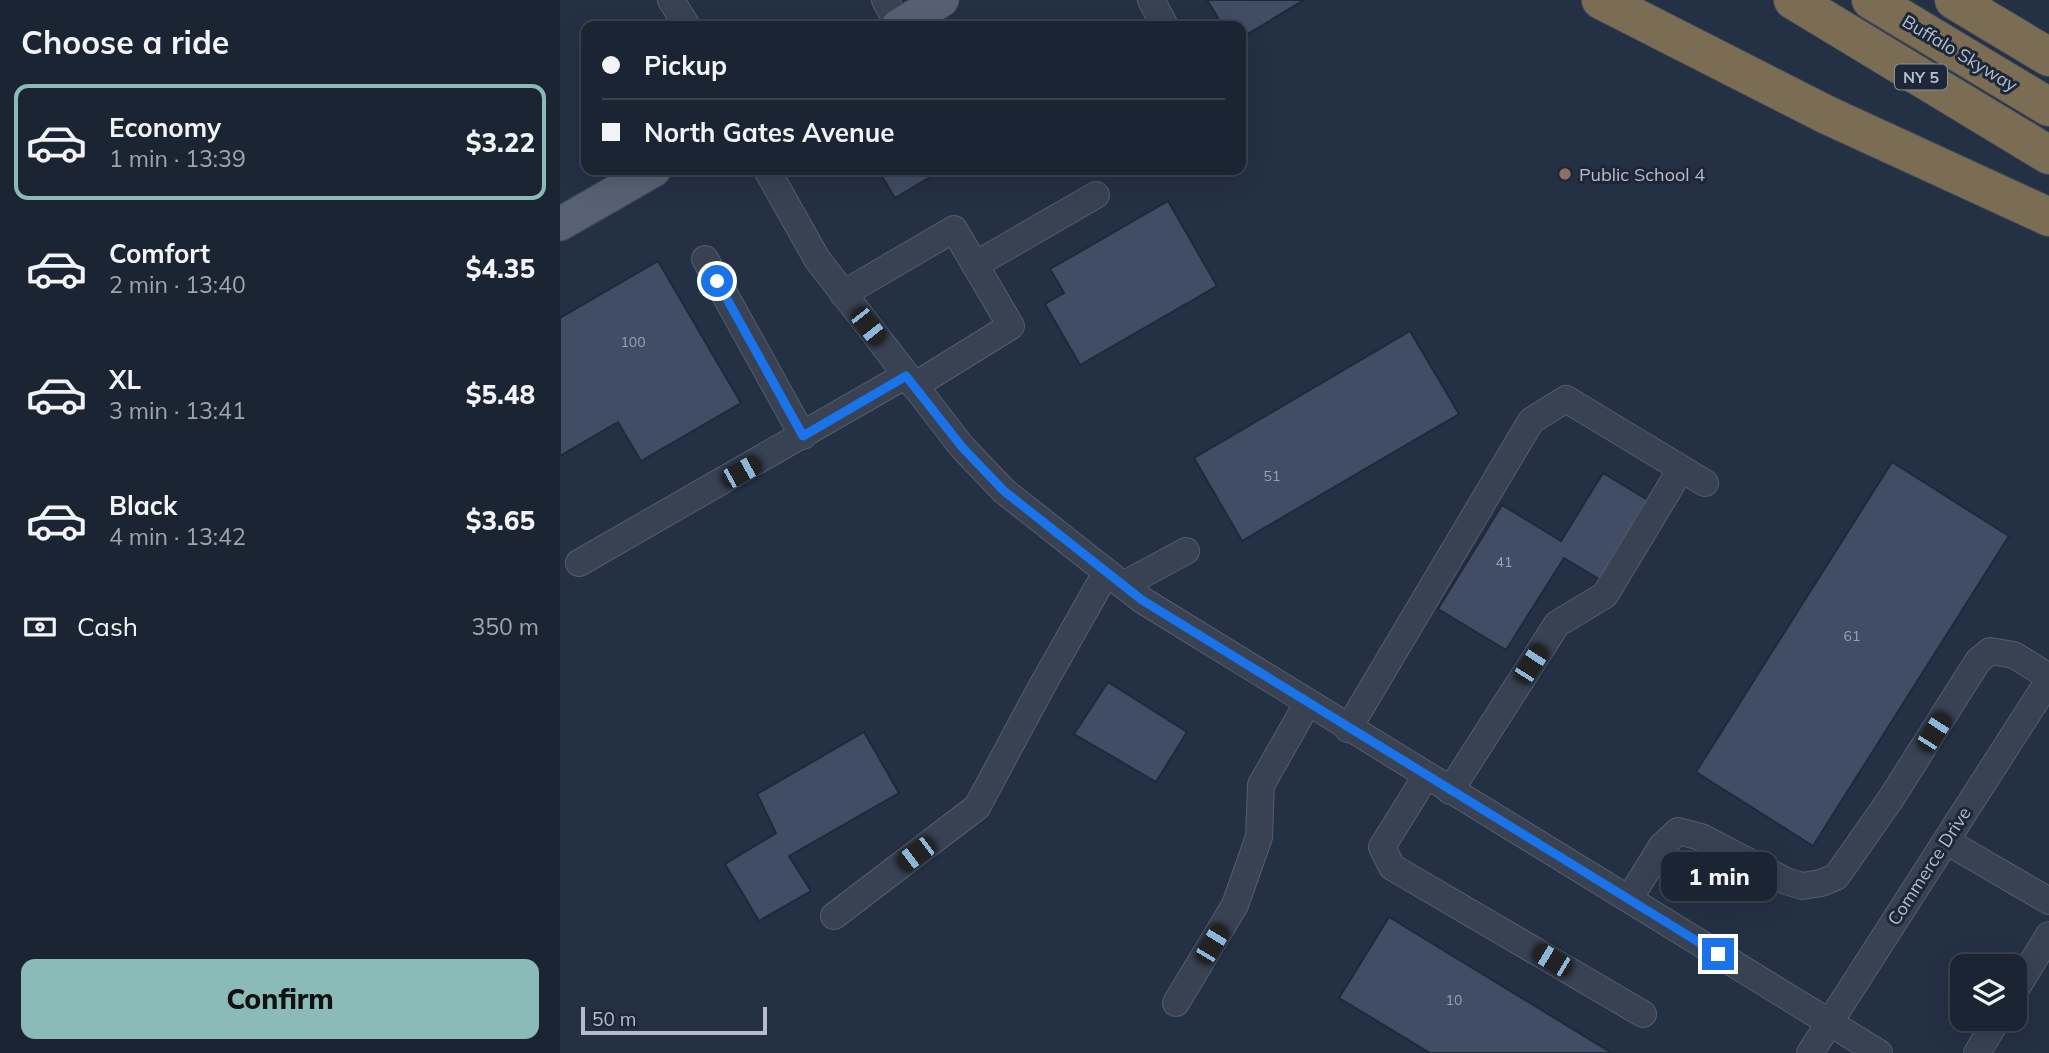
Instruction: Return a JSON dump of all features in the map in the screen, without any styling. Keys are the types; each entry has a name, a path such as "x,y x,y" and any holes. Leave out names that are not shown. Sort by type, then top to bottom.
{"highway":[{"path":"1601,0 1827,115 2049,216"},
{"name":"NY 5","path":"1793,0 2049,155"},
{"name":"Buffalo Skyway","path":"1871,0 2049,107"},
{"path":"1954,0 2049,57"}],"main road":[{"path":"907,21 943,0"},
{"path":"560,224 645,175"}],"street":[{"path":"671,0 684,21"},
{"path":"885,0 896,21"},
{"path":"1150,0 1162,21"},
{"path":"770,175 817,259 962,447 1004,491 1114,579 1142,600 1307,704 1879,1053"},
{"path":"975,265 1096,195"},
{"path":"579,563 803,436 1011,326 954,229 843,294"},
{"path":"705,259 803,436"},
{"path":"1348,729 1531,421 1566,399 1705,483"},
{"path":"1450,791 1557,624 1605,595 1681,469"},
{"path":"834,916 977,807 1042,686 1114,579 1186,551"},
{"path":"1629,899 1662,846 1678,831 1701,836 1786,881 1802,886 1836,877 1890,800 1978,660 1990,651 2014,655 2049,678"},
{"name":"Commerce Drive","path":"1810,1053 2049,678"},
{"path":"1176,1003 1235,905 1259,838 1261,785 1307,704"},
{"path":"1426,776 1382,847 1392,867 1643,1014"},
{"path":"1946,841 2049,901"},
{"path":"2027,971 2049,935"},
{"path":"1977,1053 1990,1031"}],"building":[{"path":"1207,0 1304,0 1246,35 1246,21 1220,21"},
{"path":"881,175 934,175 895,198"},
{"path":"1168,201 1217,286 1080,365 1045,304 1064,293 1050,269"},
{"path":"658,261 741,403 641,461 618,422 560,456 560,318"},
{"path":"1410,331 1459,414 1242,541 1194,458"},
{"path":"1892,462 2009,536 1813,846 1696,772"},
{"path":"1603,473 1656,505 1607,584 1564,558 1506,650 1438,609 1502,505 1561,541"},
{"path":"1108,682 1187,732 1156,782 1074,734"},
{"path":"864,732 899,793 789,856 811,891 759,921 725,864 776,833 757,794"},
{"path":"1389,917 1612,1053 1430,1053 1339,998"}],"place":[{"name":"Public School 4","path":"1565,174"}],"route":[{"path":"717,281 803,436 906,376 962,447 1004,491 1142,600 1320,712 1718,954"}]}
